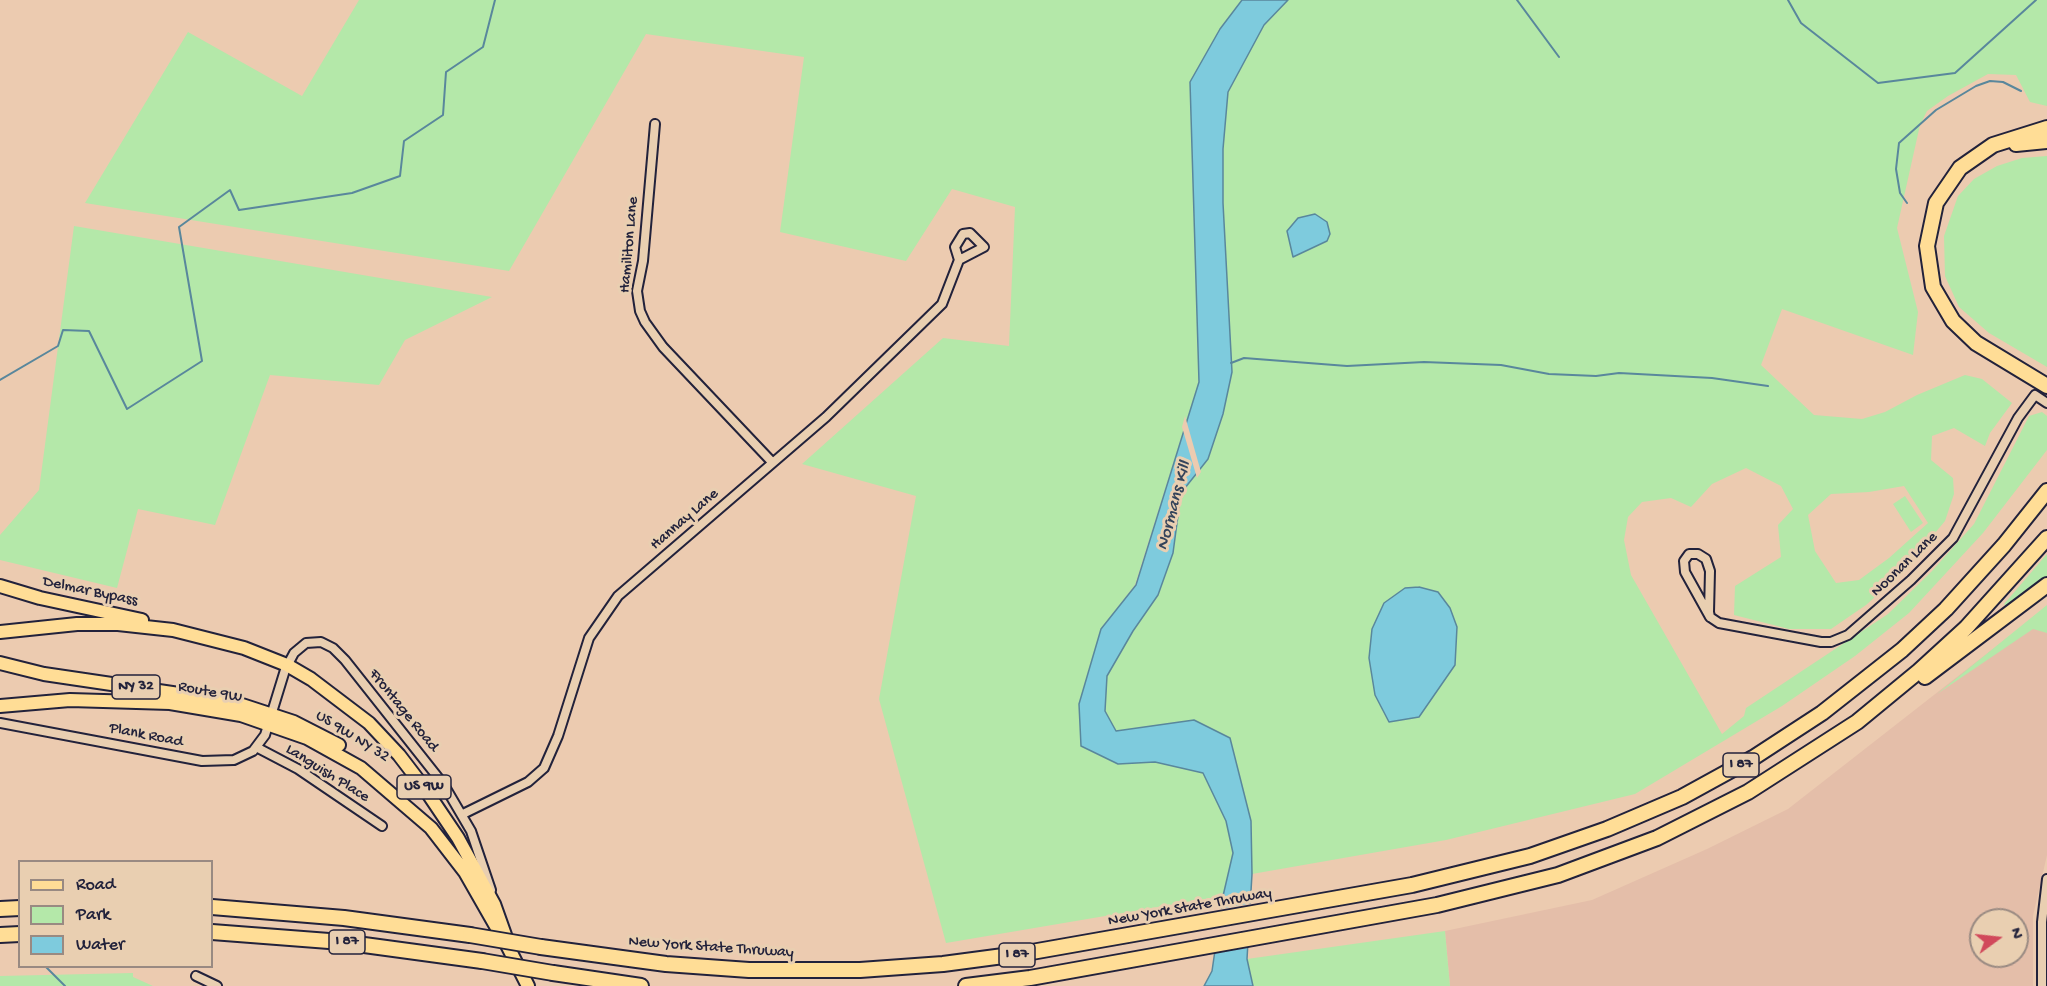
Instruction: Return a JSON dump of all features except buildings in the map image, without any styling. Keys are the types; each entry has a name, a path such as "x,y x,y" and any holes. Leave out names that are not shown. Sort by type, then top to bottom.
{"highway":[{"path":"2047,128 1993,145 1960,168 1936,203 1927,246 1929,272 1934,287 1953,321 1976,343 2047,386"},
{"path":"2047,141 2019,143 1998,150 1965,174 1950,191 1942,209 1934,249 1943,291 1962,321 1984,340 2047,379"},
{"name":"New York State Thruway","path":"213,907 344,918 693,967 851,970 989,959 1350,896 1472,872 1559,847 1664,805 1735,769 1830,708 1917,637 1989,562 2047,491"},
{"name":"I 87","path":"966,986 1129,960 1498,891 1598,862 1657,838 1731,802 1786,770 1857,722 1919,671 1966,628 2047,538"},
{"path":"1857,722 1867,721 2047,585"},
{"path":"0,909 18,908"},
{"name":"I 87","path":"213,932 342,942 641,986"},
{"path":"0,935 18,934"}],"main road":[{"name":"Delmar Bypass","path":"0,586 174,630"},
{"name":"US 9W","path":"0,633 84,624 174,630 230,643 287,665 347,704 399,755 450,826 494,904 510,949"},
{"name":"NY 32","path":"0,663 59,677 211,698 270,718"},
{"name":"Route 9W","path":"0,706 70,700 157,702 270,718"},
{"name":"US 9W","path":"270,718 350,761 392,792 431,828 465,872 510,949 528,986"}],"street":[{"name":"Hamiliton Lane","path":"655,124 643,261 637,291 640,311 663,347 772,462"},
{"name":"Hannay Lane","path":"463,814 528,782 544,768 558,736 589,638 618,596 826,417 942,304 959,260"},
{"name":"Noonan Lane","path":"1710,617 1726,625 1814,641 1831,642 1848,635 1905,586 1953,538 2018,418 2035,395 2047,403"},
{"path":"1689,554 1703,556 1708,565 1710,617 1685,572 1684,561 1689,554"},
{"name":"Frontage Road","path":"270,718 287,665 297,649 306,643 321,642 333,648 430,765 463,814 478,849 494,904"},
{"path":"256,747 270,718"},
{"name":"Plank Road","path":"0,723 211,762 239,759 256,747"},
{"name":"Languish Place","path":"256,747 298,769 382,826"},
{"path":"2042,986 2042,922 2047,879"},
{"path":"196,976 217,986"}],"shaded area":[{"path":"2047,616 2047,855 2033,916 2033,986 1450,986 1445,931 1592,900 1707,849 1788,809 2012,634"}],"green space":[{"path":"359,0 1242,0 1220,29 1190,82 1199,382 1135,585 1101,629 1079,704 1118,764 1155,762 1203,773 1226,821 1233,853 1223,896 946,943 879,699 916,496 802,464 943,338 1009,346 1015,207 952,189 906,261 780,232 804,57 646,34 509,271 85,203 188,32 302,96"},
{"path":"1288,0 2047,0 2047,106 2030,102 2016,75 1988,74 1948,96 1927,111 1920,125 1897,228 1918,312 1913,355 1782,309 1761,365 1814,415 1862,419 1885,412 1917,395 1965,375 1982,379 2012,403 1990,433 1985,446 1954,428 1932,436 1931,460 1953,478 1954,494 1945,521 1900,575 1866,605 1831,629 1789,629 1734,615 1735,586 1781,557 1778,525 1793,509 1781,486 1746,468 1712,484 1691,507 1671,498 1642,502 1628,517 1624,540 1631,575 1722,734 1744,716 1746,708 1888,614 1932,571 1974,524 2029,416 2042,412 2047,416 2047,450 1983,533 1909,613 1855,656 1782,706 1635,794 1446,840 1252,874 1251,821 1194,720 1116,731 1105,711 1107,676 1133,631 1158,595 1173,553 1181,493 1208,459 1232,372 1223,203 1223,149 1228,92 1264,25","holes":["1904,486 1928,523 1889,558 1859,580 1836,583 1815,551 1808,515 1831,494 1869,492"]},
{"path":"2047,156 2047,367 1989,333 1959,307 1945,276 1944,236 1958,196 1974,179 1997,166 2022,158"},
{"path":"74,226 492,297 405,340 379,385 270,375 215,525 138,509 117,588 0,560 0,535 39,490"},
{"path":"1905,496 1923,523 1911,532 1893,504"},
{"path":"2047,554 2047,580 2029,589 2008,608 2004,604"},
{"path":"2047,605 2047,633 2033,629 1937,694"},
{"path":"1445,931 1450,986 1253,986 1247,959"},
{"path":"133,973 133,977 153,986 0,986 0,976"}],"water":[{"name":"Normans Kill","path":"1242,0 1288,0 1264,25 1228,92 1223,149 1223,203 1232,372 1223,414 1208,459 1181,493 1173,553 1158,595 1133,631 1107,676 1105,711 1116,731 1194,720 1230,738 1251,821 1252,874 1247,959 1253,986 1204,986 1212,971 1223,896 1233,853 1226,821 1203,773 1155,762 1118,764 1081,746 1079,704 1101,629 1136,585 1199,382 1190,82 1220,29"},
{"path":"1315,214 1327,222 1330,234 1327,241 1293,257 1287,231 1298,218"},
{"path":"1419,587 1438,592 1450,608 1457,627 1455,665 1419,717 1389,722 1375,695 1369,658 1372,629 1384,603 1405,588"}],"pier":[{"path":"1185,416 1201,472 1197,478 1182,427"},
{"path":"1253,903 1251,946 1212,953 1218,909"}],"waterway":[{"path":"0,380 58,346 63,330 89,331 127,409 202,361 179,227 230,190 239,210 352,193 400,176 404,141 443,115 446,72 483,47 495,0"},
{"path":"1517,0 1559,57"},
{"path":"1788,0 1801,23 1878,83 1955,73 2036,0"},
{"path":"1907,203 1900,193 1896,169 1899,143 1936,110 1976,86 1990,81 2003,82 2021,91"},
{"path":"1231,363 1244,358 1347,366 1424,362 1501,365 1549,374 1596,376 1619,373 1712,378 1768,386"},
{"path":"47,968 65,986"}]}
